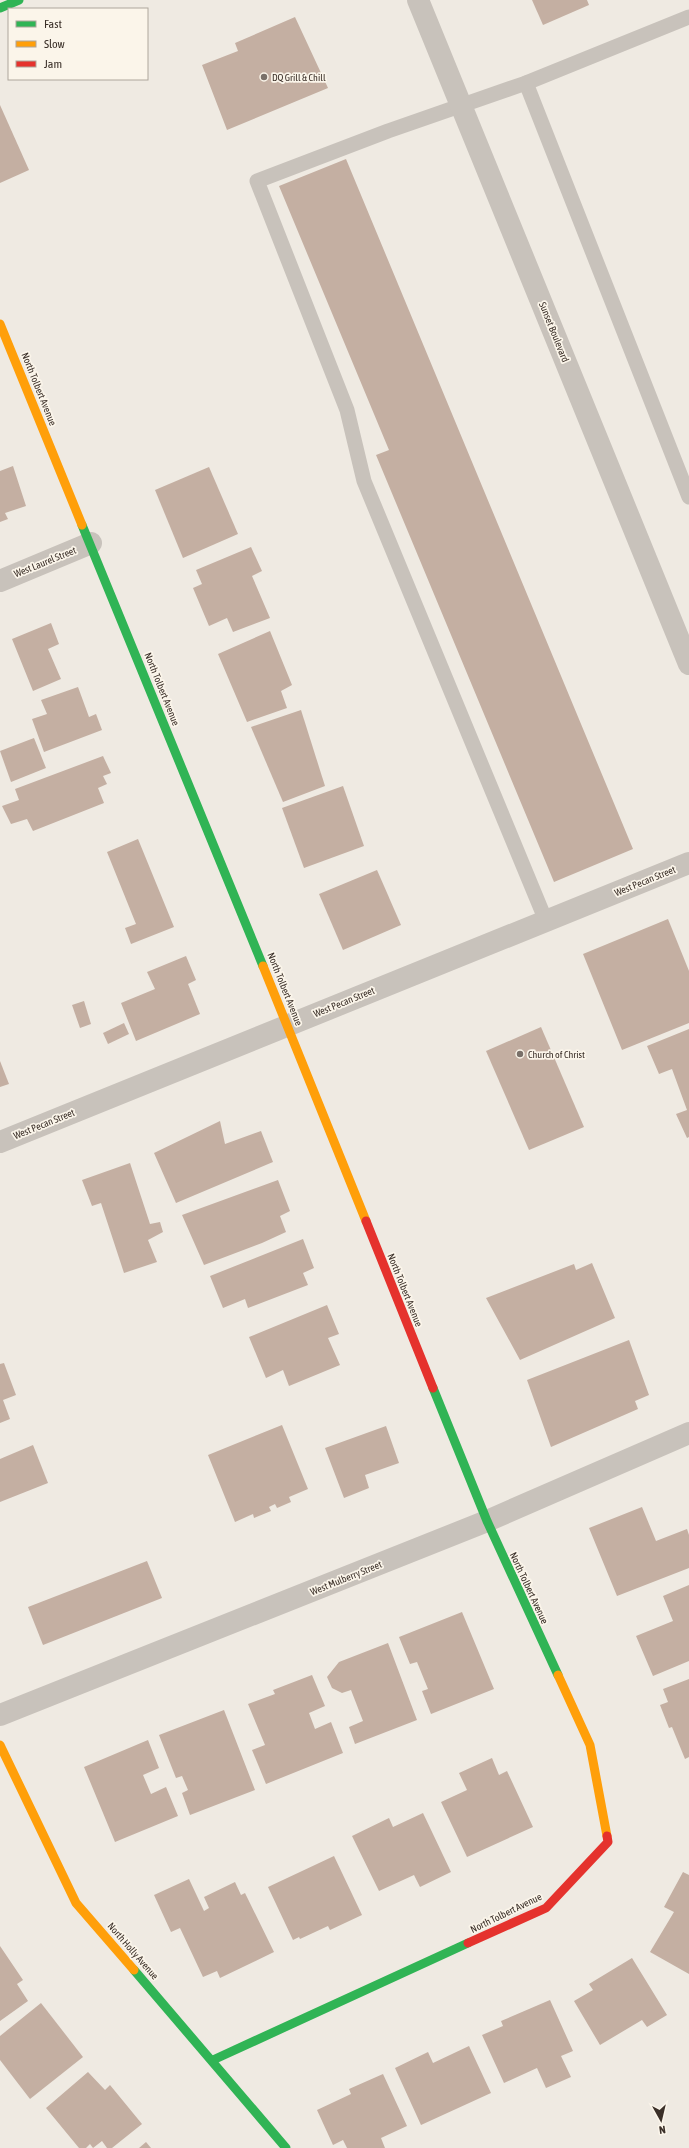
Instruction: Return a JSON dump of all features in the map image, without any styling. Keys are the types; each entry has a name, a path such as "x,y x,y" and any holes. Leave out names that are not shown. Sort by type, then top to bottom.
{"street":[{"path":"0,8 19,0"},
{"name":"Sunset Boulevard","path":"418,0 689,664"},
{"name":"North Tolbert Avenue","path":"0,324 288,1025 487,1522 590,1745 608,1842 546,1908 213,2060"},
{"name":"West Laurel Street","path":"0,580 91,543"},
{"name":"West Pecan Street","path":"0,1142 689,863"},
{"name":"West Mulberry Street","path":"0,1715 487,1522 689,1433"},
{"name":"North Holly Avenue","path":"0,1745 76,1903 213,2060 286,2148"}],"lane":[{"path":"546,921 364,481 347,410 257,181 461,104 526,83 689,17"},
{"path":"526,83 689,497"}],"building":[{"path":"532,0 587,0 589,5 543,25"},
{"name":"DQ Grill & Chill","path":"295,17 328,88 227,130 202,65 238,51 235,43"},
{"path":"0,105 29,170 0,183"},
{"path":"346,159 633,849 554,882 376,455 389,450 279,186"},
{"path":"13,466 26,506 5,513 8,519 0,522 0,471"},
{"path":"209,467 238,534 183,558 155,490"},
{"path":"251,547 262,571 252,576 270,618 233,632 227,618 209,626 193,588 202,584 196,570"},
{"path":"51,623 59,644 48,649 61,679 33,691 12,639"},
{"path":"270,631 292,685 281,691 287,708 247,722 218,654"},
{"path":"78,687 89,717 96,714 102,730 44,752 32,719 47,714 41,700"},
{"path":"301,710 325,786 283,802 251,727"},
{"path":"34,738 46,768 11,782 0,751"},
{"path":"103,756 111,773 103,776 107,784 98,788 104,803 33,831 27,819 11,824 2,806 19,800 15,789"},
{"path":"343,786 364,846 304,868 282,808"},
{"path":"138,839 174,927 131,944 125,928 136,924 107,852"},
{"path":"377,870 401,925 343,950 319,894"},
{"path":"668,919 689,971 689,1023 622,1050 583,954"},
{"path":"186,956 196,980 188,984 200,1014 136,1041 121,1003 155,989 147,972"},
{"path":"84,1001 91,1024 80,1028 72,1005"},
{"path":"124,1023 129,1034 108,1044 103,1033"},
{"path":"541,1027 584,1127 529,1150 486,1051"},
{"path":"689,1029 689,1137 687,1138 676,1114 687,1110 672,1069 659,1074 647,1046"},
{"path":"0,1061 9,1084 0,1087"},
{"path":"220,1121 225,1144 261,1131 273,1162 176,1203 154,1153"},
{"path":"130,1163 150,1224 160,1222 163,1232 148,1240 157,1262 124,1273 101,1203 92,1206 82,1180"},
{"path":"278,1180 290,1211 280,1216 286,1232 262,1243 204,1265 182,1215"},
{"path":"303,1239 314,1268 303,1273 308,1285 248,1308 245,1299 223,1308 210,1276"},
{"path":"592,1263 615,1318 520,1360 486,1298 574,1264 576,1270"},
{"path":"327,1305 339,1334 328,1338 340,1365 289,1386 283,1370 266,1378 249,1337"},
{"path":"629,1340 649,1395 635,1401 638,1409 551,1447 527,1380"},
{"path":"4,1363 16,1395 3,1400 10,1419 0,1423 0,1364"},
{"path":"282,1425 308,1489 289,1497 291,1502 277,1508 275,1504 269,1507 271,1511 254,1518 253,1514 235,1522 208,1455"},
{"path":"386,1426 399,1463 365,1475 369,1488 344,1498 325,1448"},
{"path":"33,1445 48,1483 0,1502 0,1459"},
{"path":"642,1507 656,1541 687,1529 689,1535 689,1568 617,1596 589,1528"},
{"path":"147,1561 162,1598 43,1645 28,1607"},
{"path":"689,1585 689,1661 653,1676 636,1636 673,1621 663,1596"},
{"path":"462,1612 494,1689 431,1714 422,1691 428,1689 417,1662 410,1664 399,1637"},
{"path":"388,1643 417,1720 355,1744 349,1727 363,1721 351,1690 342,1693 332,1688 327,1677 339,1662"},
{"path":"312,1675 325,1706 309,1713 315,1729 331,1722 343,1753 266,1784 252,1750 265,1745 248,1704 275,1694 273,1690"},
{"path":"689,1679 689,1757 685,1759 672,1727 669,1728 660,1705 668,1702 663,1689"},
{"path":"224,1710 255,1790 190,1815 182,1793 188,1790 182,1776 176,1778 159,1735"},
{"path":"148,1740 159,1768 143,1775 151,1794 166,1787 178,1816 115,1842 84,1767"},
{"path":"492,1758 499,1775 507,1771 533,1827 467,1857 441,1802 467,1790 459,1773"},
{"path":"423,1813 451,1872 420,1887 414,1875 379,1891 352,1836 389,1818 393,1827"},
{"path":"334,1856 362,1915 330,1930 328,1926 300,1939 299,1937 293,1940 268,1887"},
{"path":"683,1872 689,1875 689,1974 650,1952 674,1912 664,1907"},
{"path":"189,1879 204,1911 209,1908 204,1897 235,1882 241,1895 245,1893 274,1952 220,1978 217,1971 203,1977 180,1928 171,1932 154,1895"},
{"path":"0,1946 23,1980 17,1984 28,2001 0,2021"},
{"path":"632,1958 667,2015 647,2027 642,2020 600,2045 574,2001 593,1990 589,1984"},
{"path":"550,2000 573,2051 561,2056 571,2077 546,2088 537,2068 504,2083 482,2035 503,2026 501,2021"},
{"path":"41,2003 83,2057 30,2099 0,2060 0,2036"},
{"path":"469,2046 491,2093 421,2125 395,2068 428,2052 433,2063"},
{"path":"88,2072 105,2090 110,2085 142,2124 112,2148 107,2148 102,2141 93,2148 90,2144 86,2148 79,2148 46,2108"},
{"path":"383,2074 407,2126 381,2138 385,2148 347,2148 343,2140 333,2145 317,2110 351,2094 349,2089"},
{"path":"146,2142 151,2148 139,2148"}],"traffic: fast":[{"path":"0,8 19,0"},
{"path":"82,525 263,966"},
{"path":"433,1388 487,1521 558,1675"},
{"path":"213,2060 468,1943"},
{"path":"134,1970 286,2148"}],"traffic: slow":[{"path":"0,324 82,525"},
{"path":"263,966 366,1221"},
{"path":"558,1675 590,1745 607,1836"},
{"path":"0,1745 76,1903 134,1970"}],"traffic: jam":[{"path":"366,1221 433,1388"},
{"path":"468,1943 546,1908 608,1842 607,1836"}],"place":[{"name":"DQ Grill & Chill","path":"264,77"},
{"name":"Church of Christ","path":"520,1054"}]}
